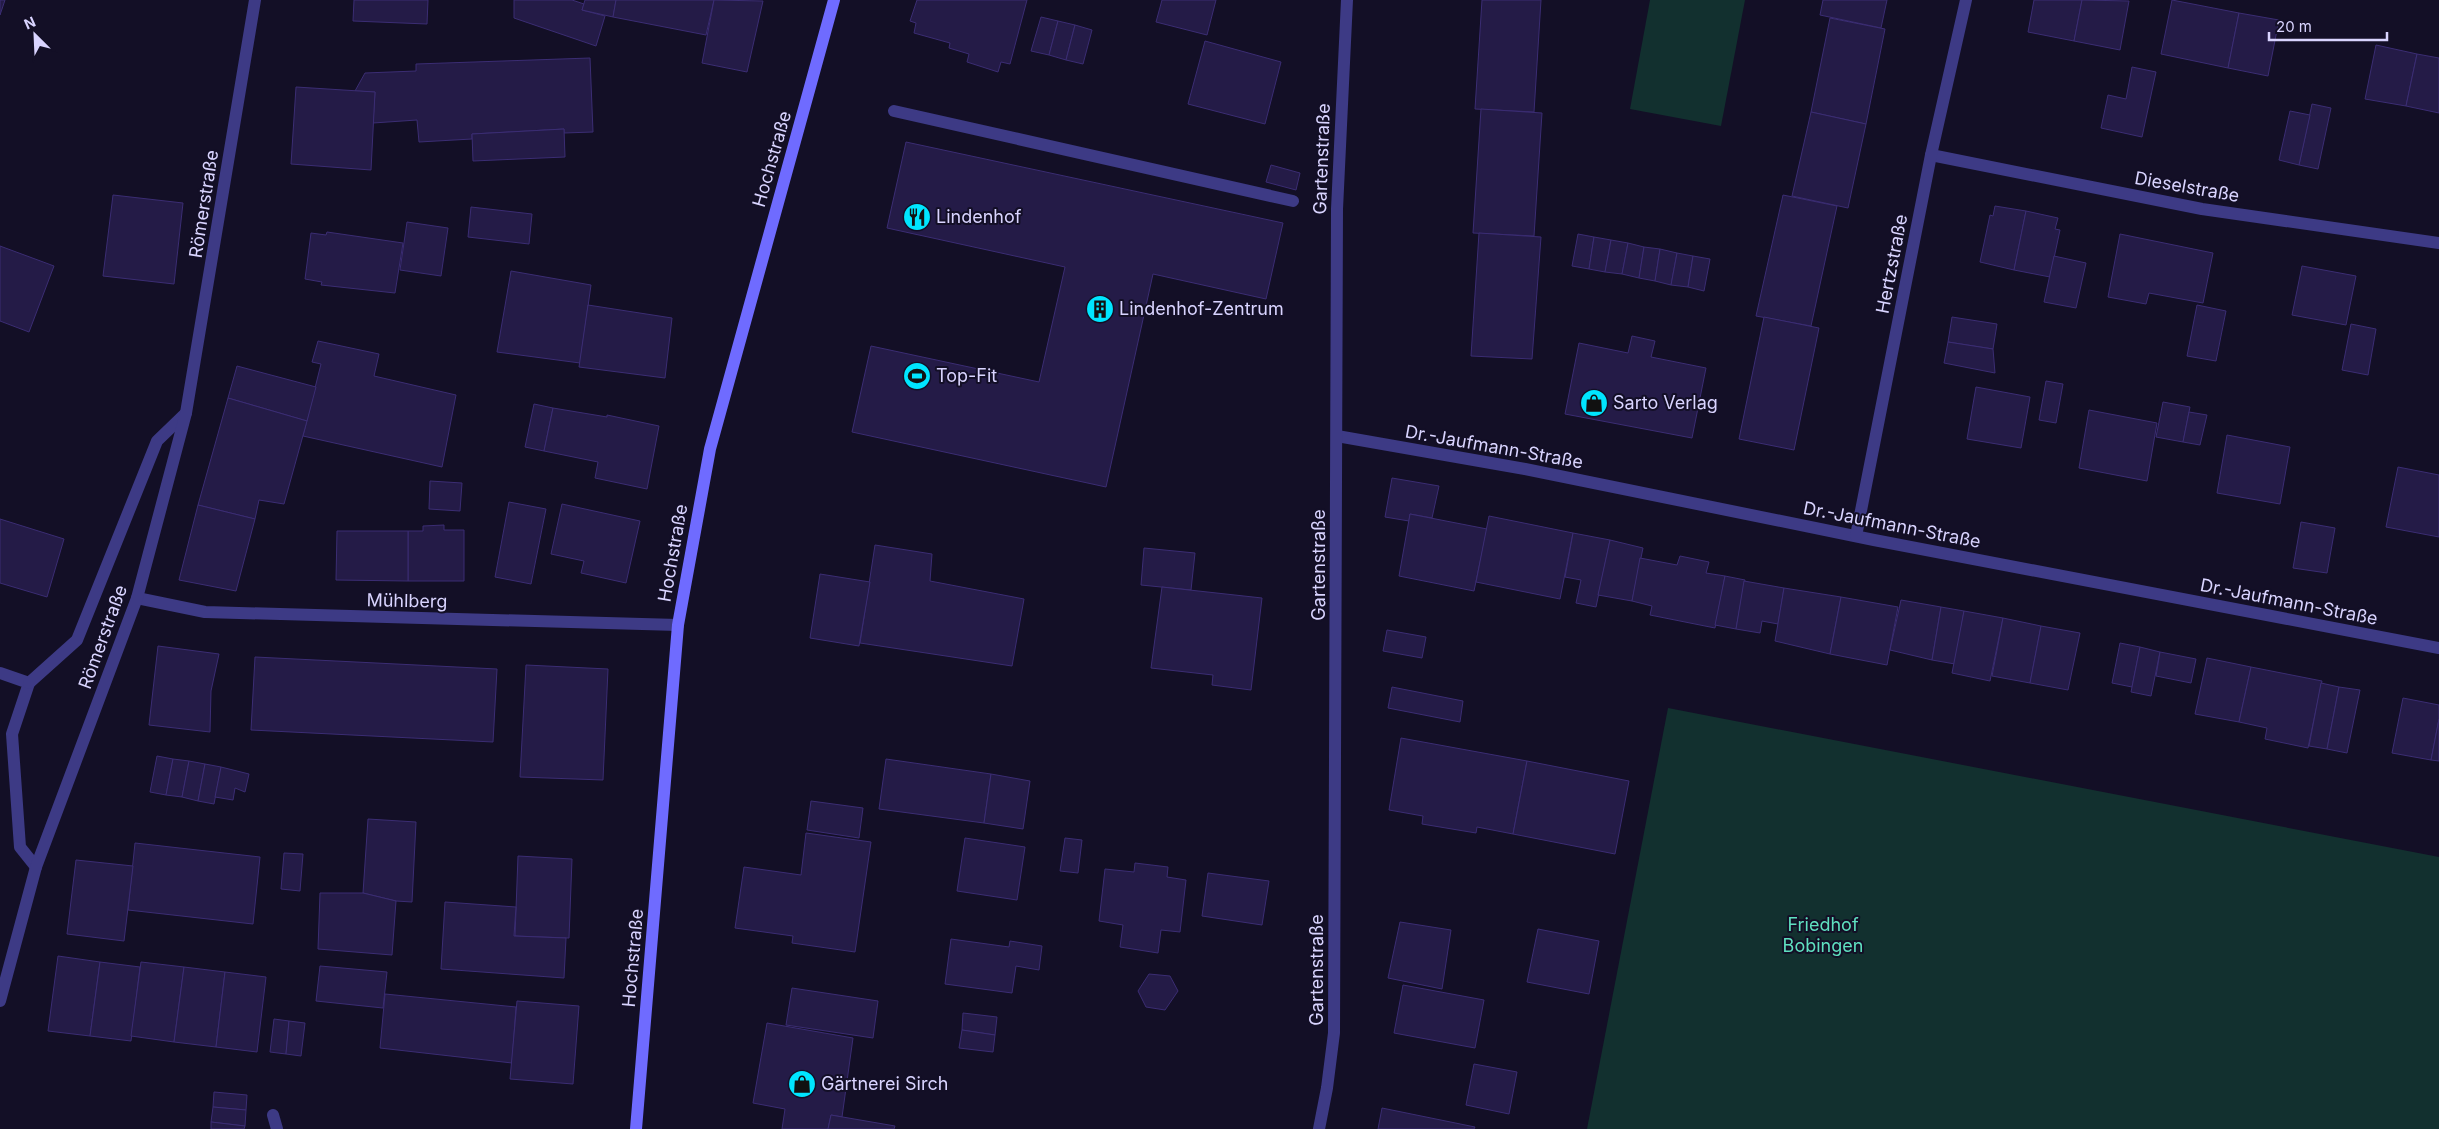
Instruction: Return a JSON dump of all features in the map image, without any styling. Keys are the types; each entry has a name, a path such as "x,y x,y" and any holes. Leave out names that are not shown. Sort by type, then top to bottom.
{"street":[{"name":"Römerstraße","path":"0,1001 36,867 137,598 186,413 255,0"},
{"name":"Hochstraße","path":"636,1129 678,625 710,449 834,0"},
{"name":"Gartenstraße","path":"1319,1129 1327,1088 1334,1033 1337,209 1347,0"},
{"name":"Hertzstraße","path":"1856,536 1931,156 1966,0"},
{"path":"894,111 1292,201"},
{"name":"Dieselstraße","path":"1931,156 2202,209 2439,243"},
{"name":"Römerstraße","path":"36,867 20,847 12,734 29,683 77,640 157,441 186,413"},
{"name":"Dr.-Jaufmann-Straße","path":"1337,436 1525,468 1856,536 2439,648"},
{"name":"Mühlberg","path":"137,598 205,612 678,625"},
{"path":"0,672 29,683"},
{"path":"273,1115 277,1129"}],"green space":[{"path":"1650,0 1745,0 1721,126 1630,109"},
{"name":"Friedhof Bobingen","path":"1668,708 2439,857 2439,1129 1587,1129"}],"building":[{"path":"0,0 5,0 0,15"},
{"path":"354,0 428,0 427,24 353,21"},
{"path":"514,0 572,0 584,4 582,10 605,16 596,46 514,18"},
{"path":"585,0 616,0 613,17 582,10"},
{"path":"616,0 714,0 706,35 613,17"},
{"path":"714,0 763,1 747,72 702,63"},
{"path":"917,0 1027,0 1010,64 1001,62 998,72 967,62 969,54 949,48 950,43 914,33 916,23 910,21"},
{"path":"1162,0 1216,0 1207,35 1156,22"},
{"path":"1482,0 1541,0 1534,112 1475,109"},
{"path":"1823,0 1887,0 1881,28 1820,15"},
{"path":"2034,0 2082,0 2074,41 2028,32"},
{"path":"2082,0 2129,1 2120,50 2074,41"},
{"path":"2172,0 2239,13 2228,68 2161,54"},
{"path":"2239,13 2279,20 2268,76 2228,68"},
{"path":"1041,17 1058,21 1049,55 1031,51"},
{"path":"1830,18 1885,29 1866,124 1811,112"},
{"path":"1058,21 1075,25 1066,60 1049,55"},
{"path":"1075,25 1092,30 1083,64 1066,60"},
{"path":"1205,41 1281,62 1265,124 1188,104"},
{"path":"2376,45 2417,54 2406,106 2365,99"},
{"path":"2417,54 2439,58 2439,113 2406,106"},
{"path":"590,58 593,132 564,133 564,129 472,134 472,139 419,142 417,120 373,123 375,92 355,91 365,73 416,71 416,64"},
{"path":"2132,67 2156,72 2142,137 2101,128 2108,95 2126,99"},
{"path":"296,87 375,92 371,170 291,164"},
{"path":"2312,104 2331,108 2318,169 2299,165"},
{"path":"1481,109 1542,113 1534,236 1473,233"},
{"path":"2290,111 2310,115 2299,165 2279,160"},
{"path":"1811,112 1866,124 1848,208 1792,196"},
{"path":"564,129 565,157 473,161 472,134"},
{"name":"Lindenhof-Zentrum","path":"906,142 1283,223 1266,299 1153,274 1106,487 852,432 871,346 1039,382 1065,267 887,228"},
{"path":"1271,165 1300,173 1296,190 1266,182"},
{"path":"113,195 183,203 174,284 103,276"},
{"path":"1783,195 1837,206 1811,326 1756,316"},
{"path":"1995,206 2026,211 2014,270 1980,262 1990,215 1993,216"},
{"path":"471,207 532,214 529,244 468,237"},
{"path":"2026,211 2058,218 2055,229 2060,230 2050,277 2014,270"},
{"path":"407,222 448,228 441,276 400,270"},
{"path":"327,232 403,243 395,293 321,285 322,282 305,279 311,233 326,235"},
{"path":"1479,233 1541,237 1532,359 1471,356"},
{"path":"1578,234 1594,237 1589,269 1572,266"},
{"path":"2120,234 2213,253 2203,303 2149,293 2146,304 2108,297"},
{"path":"1594,237 1611,240 1605,272 1589,269"},
{"path":"1611,240 1628,243 1622,274 1605,272"},
{"path":"1628,243 1644,247 1639,278 1622,274"},
{"path":"0,246 54,266 29,332 0,321"},
{"path":"1644,247 1660,249 1655,281 1639,278"},
{"path":"1660,249 1677,253 1671,285 1655,281"},
{"path":"1677,253 1693,256 1688,287 1671,285"},
{"path":"1693,256 1710,259 1704,291 1688,287"},
{"path":"2054,256 2086,263 2076,308 2044,302"},
{"path":"2302,266 2356,276 2346,325 2292,315"},
{"path":"511,271 591,285 580,363 497,352"},
{"path":"588,305 672,318 665,378 579,367"},
{"path":"2197,305 2226,311 2216,361 2187,356"},
{"path":"1764,317 1819,328 1794,450 1739,439"},
{"path":"1952,317 1997,324 1993,349 1948,342"},
{"path":"2351,324 2376,329 2368,375 2342,370"},
{"path":"1632,336 1655,341 1651,357 1706,368 1692,438 1565,414 1579,343 1628,353"},
{"path":"318,341 379,354 374,376 456,395 442,467 303,436 321,364 312,362"},
{"path":"1948,342 1993,349 1995,373 1944,363"},
{"path":"237,366 316,387 307,421 228,398"},
{"path":"2046,381 2063,384 2056,423 2039,420"},
{"path":"1976,387 2030,397 2021,448 1967,439"},
{"path":"228,398 307,421 284,504 259,500 255,519 198,505"},
{"path":"2163,402 2190,407 2183,442 2156,437"},
{"path":"534,404 553,408 544,451 525,447"},
{"path":"553,408 607,417 607,415 659,426 647,489 595,478 598,462 544,451"},
{"path":"2089,410 2157,423 2147,481 2079,468"},
{"path":"2189,412 2207,415 2200,445 2183,442"},
{"path":"2227,435 2290,447 2280,504 2217,493"},
{"path":"2398,467 2439,475 2439,537 2386,527"},
{"path":"1392,478 1439,486 1432,518 1410,514 1409,521 1385,517"},
{"path":"430,481 462,483 460,511 429,509"},
{"path":"509,502 546,509 531,584 495,577"},
{"path":"562,504 640,521 626,583 581,573 584,561 551,554"},
{"path":"198,505 255,519 236,591 179,580"},
{"path":"1410,514 1487,529 1474,591 1399,576"},
{"path":"1489,516 1573,533 1560,599 1476,582"},
{"path":"0,519 64,539 47,597 0,583"},
{"path":"2301,522 2335,528 2327,573 2293,568"},
{"path":"444,525 444,530 464,530 464,581 408,581 408,531 423,531 423,526"},
{"path":"337,531 408,531 408,581 336,580"},
{"path":"1573,533 1610,540 1596,607 1576,603 1581,580 1565,577"},
{"path":"1610,540 1643,548 1632,601 1598,595"},
{"path":"875,545 932,554 930,581 1024,599 1012,666 860,643"},
{"path":"1144,548 1195,553 1191,590 1141,585"},
{"path":"1680,556 1709,562 1706,573 1725,576 1715,628 1650,615 1652,606 1632,601 1640,558 1677,565"},
{"path":"820,574 870,582 859,646 810,638"},
{"path":"1725,576 1745,580 1736,629 1715,625"},
{"path":"1744,581 1784,588 1778,624 1762,621 1760,633 1736,629"},
{"path":"1162,587 1262,598 1251,690 1212,685 1213,675 1151,668"},
{"path":"1784,588 1841,597 1830,654 1775,641"},
{"path":"1841,597 1898,607 1887,665 1830,654"},
{"path":"1901,600 1941,607 1932,660 1890,650"},
{"path":"1941,607 1964,611 1955,664 1932,660"},
{"path":"1964,611 2003,618 1990,681 1952,673"},
{"path":"2003,618 2041,626 2030,683 1992,676"},
{"path":"2041,626 2080,633 2068,690 2030,683"},
{"path":"1387,630 1426,637 1422,658 1383,651"},
{"path":"2120,643 2140,647 2132,687 2112,683"},
{"path":"158,646 219,654 211,691 210,732 149,725"},
{"path":"2140,647 2160,652 2151,696 2131,692"},
{"path":"2160,652 2196,659 2191,683 2156,676"},
{"path":"255,657 497,669 493,742 251,730"},
{"path":"2207,658 2251,667 2239,722 2195,714"},
{"path":"526,665 608,669 603,780 520,777"},
{"path":"2251,667 2322,681 2308,748 2265,739 2267,728 2239,722"},
{"path":"2321,683 2339,687 2327,749 2309,746"},
{"path":"1392,687 1463,701 1460,722 1388,708"},
{"path":"2339,687 2360,690 2347,753 2327,749"},
{"path":"2403,698 2439,705 2439,719 2431,760 2392,753"},
{"path":"2439,719 2439,761 2431,760"},
{"path":"1401,738 1527,761 1513,834 1477,827 1476,833 1422,824 1423,816 1389,810"},
{"path":"157,756 173,759 166,795 150,792"},
{"path":"173,759 189,761 182,797 166,795"},
{"path":"886,759 991,774 984,823 879,809"},
{"path":"189,761 205,764 198,801 182,797"},
{"path":"1527,761 1629,781 1615,854 1513,834"},
{"path":"205,764 221,767 214,804 198,801"},
{"path":"221,767 249,774 245,792 235,788 233,800 215,797"},
{"path":"991,774 1030,781 1023,829 984,823"},
{"path":"811,801 863,808 859,838 807,830"},
{"path":"368,819 416,822 412,902 396,901 363,893"},
{"path":"806,833 871,842 855,952 792,943 793,936 735,928 744,867 801,875"},
{"path":"965,838 1025,847 1017,900 957,891"},
{"path":"1065,838 1082,840 1078,873 1060,871"},
{"path":"135,843 260,857 253,924 128,910"},
{"path":"284,853 303,854 300,891 281,889"},
{"path":"518,856 572,859 569,938 515,936"},
{"path":"76,860 133,866 124,941 67,934"},
{"path":"1135,863 1168,867 1167,877 1186,880 1180,932 1161,930 1158,953 1120,947 1123,925 1099,921 1105,869 1134,872"},
{"path":"1208,873 1269,881 1262,925 1202,916"},
{"path":"320,893 363,893 396,901 392,955 318,949"},
{"path":"445,902 516,907 514,936 566,938 564,978 441,969"},
{"path":"1400,922 1451,930 1442,989 1388,978"},
{"path":"1538,929 1599,941 1589,994 1527,982"},
{"path":"951,939 1009,947 1010,941 1042,946 1039,970 1016,966 1012,993 945,984"},
{"path":"58,956 100,962 90,1036 48,1031"},
{"path":"100,962 140,967 131,1041 90,1036"},
{"path":"141,962 184,967 174,1042 131,1036"},
{"path":"320,966 387,972 383,1008 316,1001"},
{"path":"184,967 225,972 216,1047 174,1042"},
{"path":"225,972 266,977 257,1052 216,1047"},
{"path":"1149,974 1170,976 1178,991 1165,1010 1146,1007 1138,991"},
{"path":"1403,985 1484,1000 1475,1048 1394,1033"},
{"path":"792,988 878,1001 873,1038 786,1025"},
{"path":"385,994 516,1007 512,1063 380,1048"},
{"path":"517,1001 579,1006 573,1084 510,1079"},
{"path":"963,1013 997,1017 995,1035 962,1030"},
{"path":"274,1019 289,1021 286,1054 270,1052"},
{"path":"289,1021 305,1023 301,1056 286,1054"},
{"name":"Gärtnerei Sirch","path":"767,1023 853,1038 842,1117 831,1115 828,1129 782,1129 785,1109 753,1103"},
{"path":"962,1030 995,1035 993,1052 959,1048"},
{"path":"1474,1064 1517,1072 1509,1114 1466,1105"},
{"path":"214,1092 247,1095 246,1110 213,1107"},
{"path":"213,1107 246,1110 245,1126 211,1122"},
{"path":"1382,1108 1475,1127 1474,1129 1378,1129"},
{"path":"831,1115 895,1126 894,1129 828,1129"},
{"path":"211,1122 245,1126 244,1129 211,1129"}],"place":[{"name":"Lindenhof","path":"917,217"},
{"name":"Lindenhof-Zentrum","path":"1100,309"},
{"name":"Top-Fit","path":"917,376"},
{"name":"Sarto Verlag","path":"1594,403"},
{"name":"Gärtnerei Sirch","path":"802,1084"}]}
